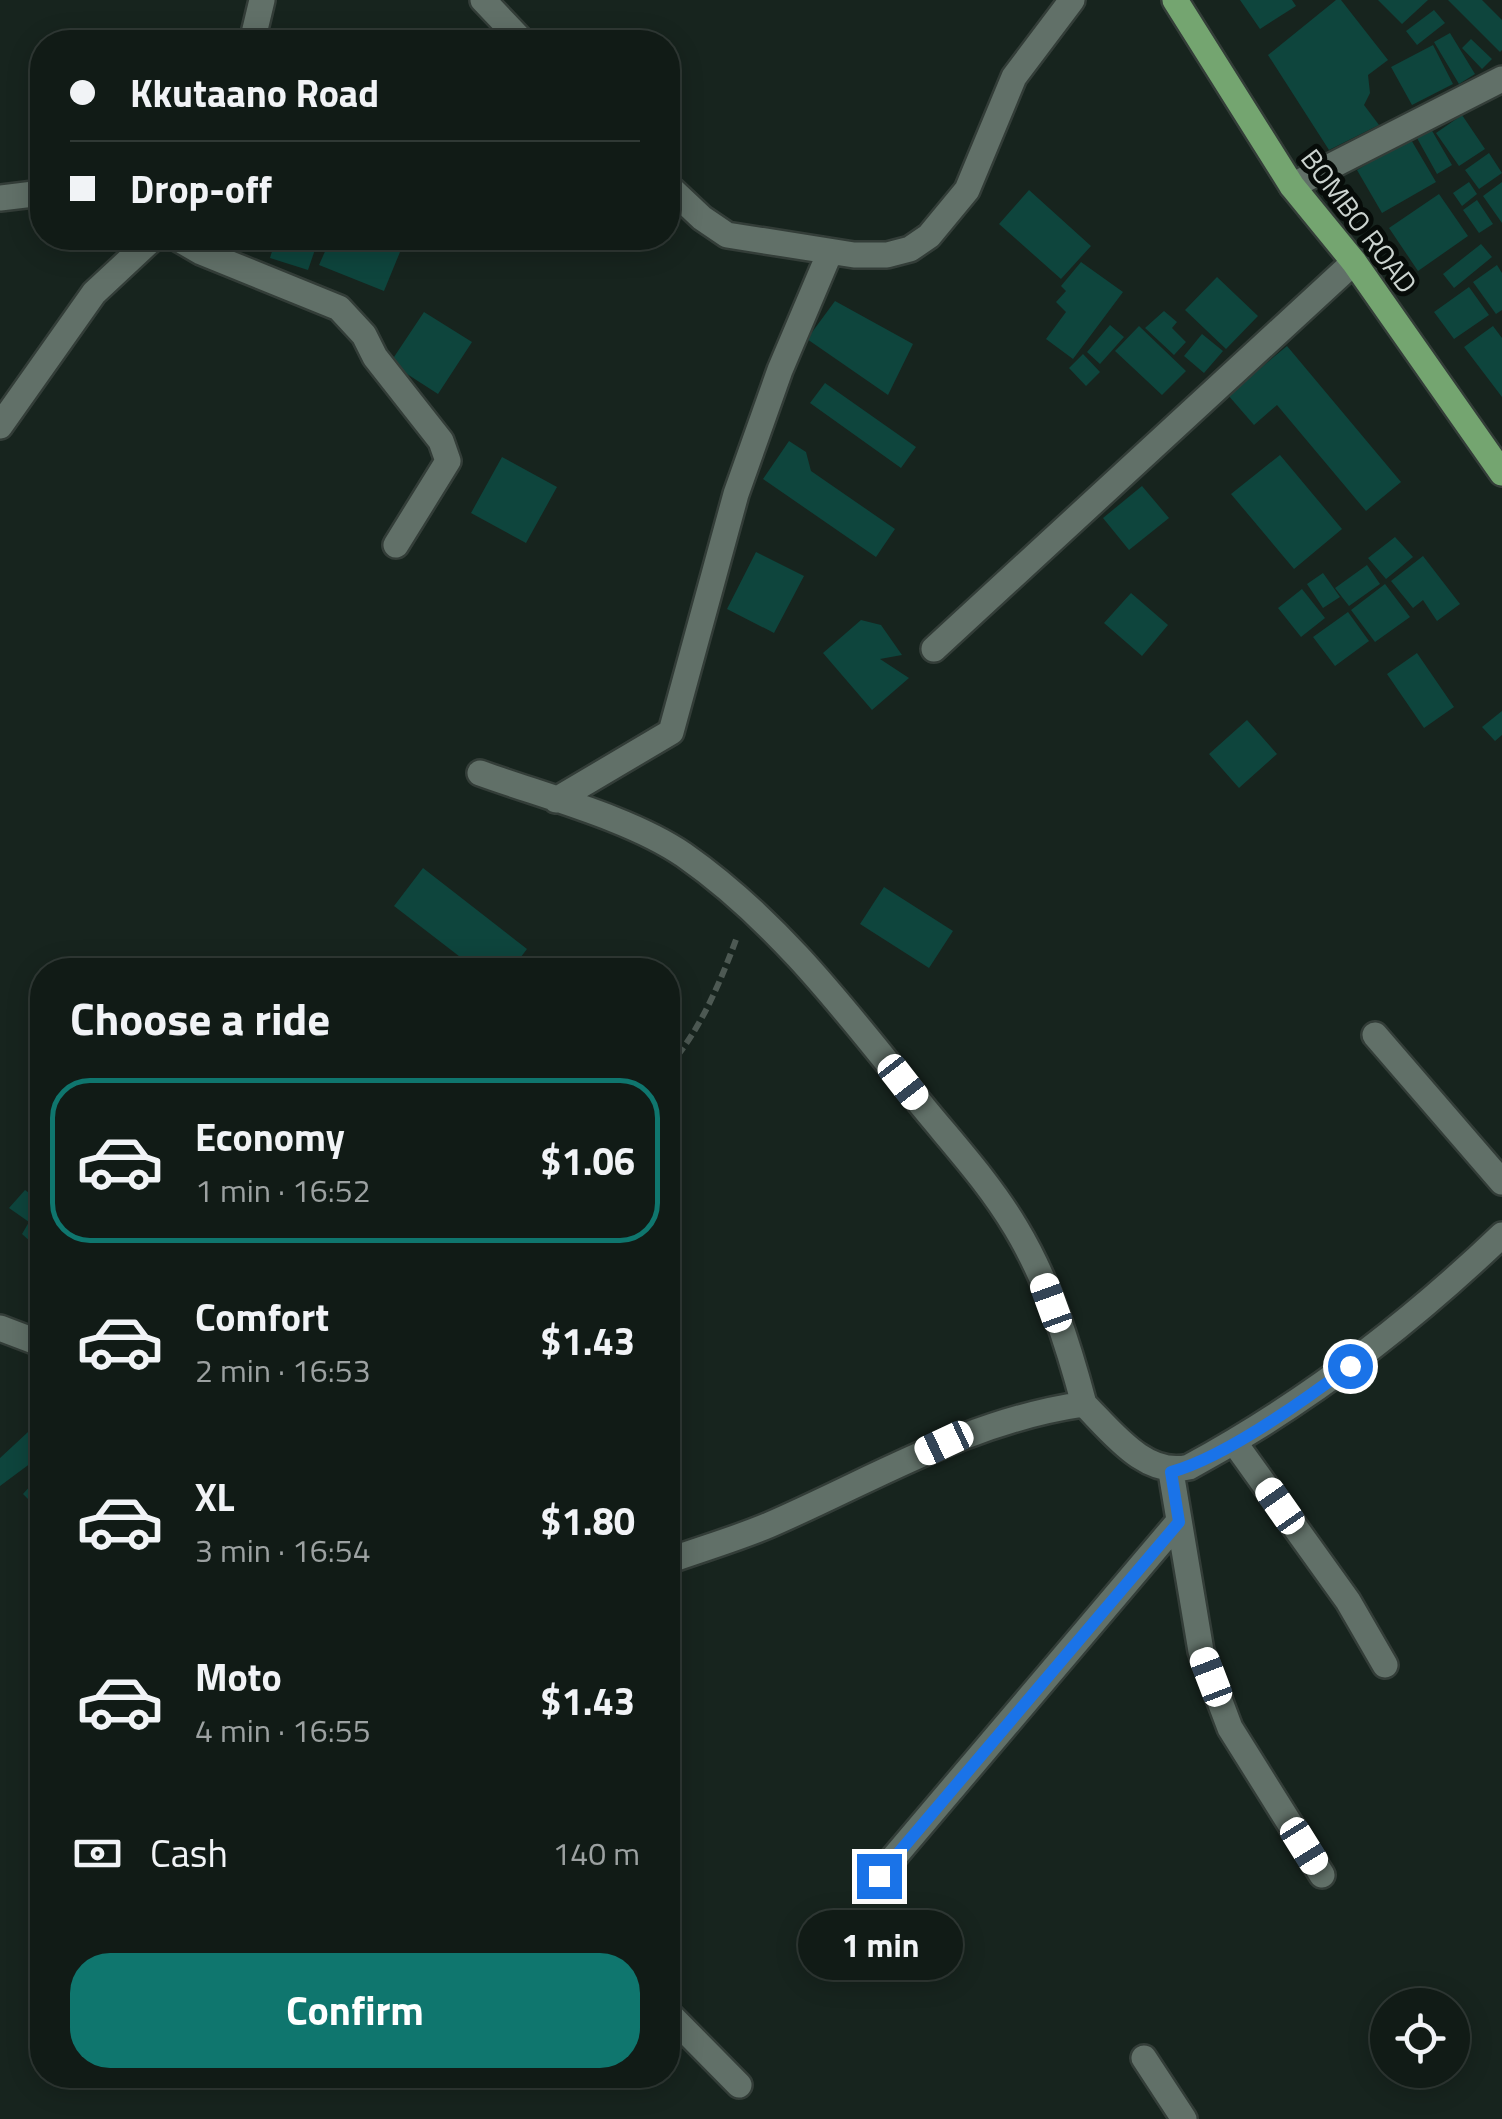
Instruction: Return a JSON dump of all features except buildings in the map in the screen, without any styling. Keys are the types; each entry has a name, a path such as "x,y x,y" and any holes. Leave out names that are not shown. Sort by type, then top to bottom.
{"main road":[{"name":"BOMBO ROAD","path":"1175,0 1292,186 1354,262 1502,472"}],"street":[{"path":"255,30 262,0"},
{"path":"483,0 512,30"},
{"path":"680,197 727,235 830,252 887,255 910,250 929,236 967,190 1014,76 1072,0"},
{"path":"1292,186 1502,78"},
{"path":"0,198 30,195"},
{"path":"0,426 94,294 140,250"},
{"path":"198,250 339,308 364,335 375,357 441,440 448,460 396,546"},
{"path":"556,800 671,732 736,494 780,370 830,252"},
{"path":"934,649 1354,262"},
{"path":"480,774 654,838 684,855 748,906 862,1028 981,1175 1017,1229 1044,1284 1084,1404 1154,1466 1171,1472 1189,1467 1324,1386 1444,1292 1502,1235"},
{"path":"1376,1036 1502,1182"},
{"path":"0,1328 30,1339"},
{"path":"680,1557 767,1526 976,1430 1007,1419 1084,1404"},
{"path":"1234,1442 1348,1601 1385,1665"},
{"path":"1171,1472 1201,1652 1230,1728 1322,1876"},
{"path":"879,1876 1179,1522"},
{"path":"680,2025 739,2085"},
{"path":"1144,2058 1184,2119"}],"path":[{"path":"680,1055 725,969 748,906"}],"route":[{"path":"879,1876 1179,1522 1171,1472 1189,1467 1234,1442 1350,1366"}]}
